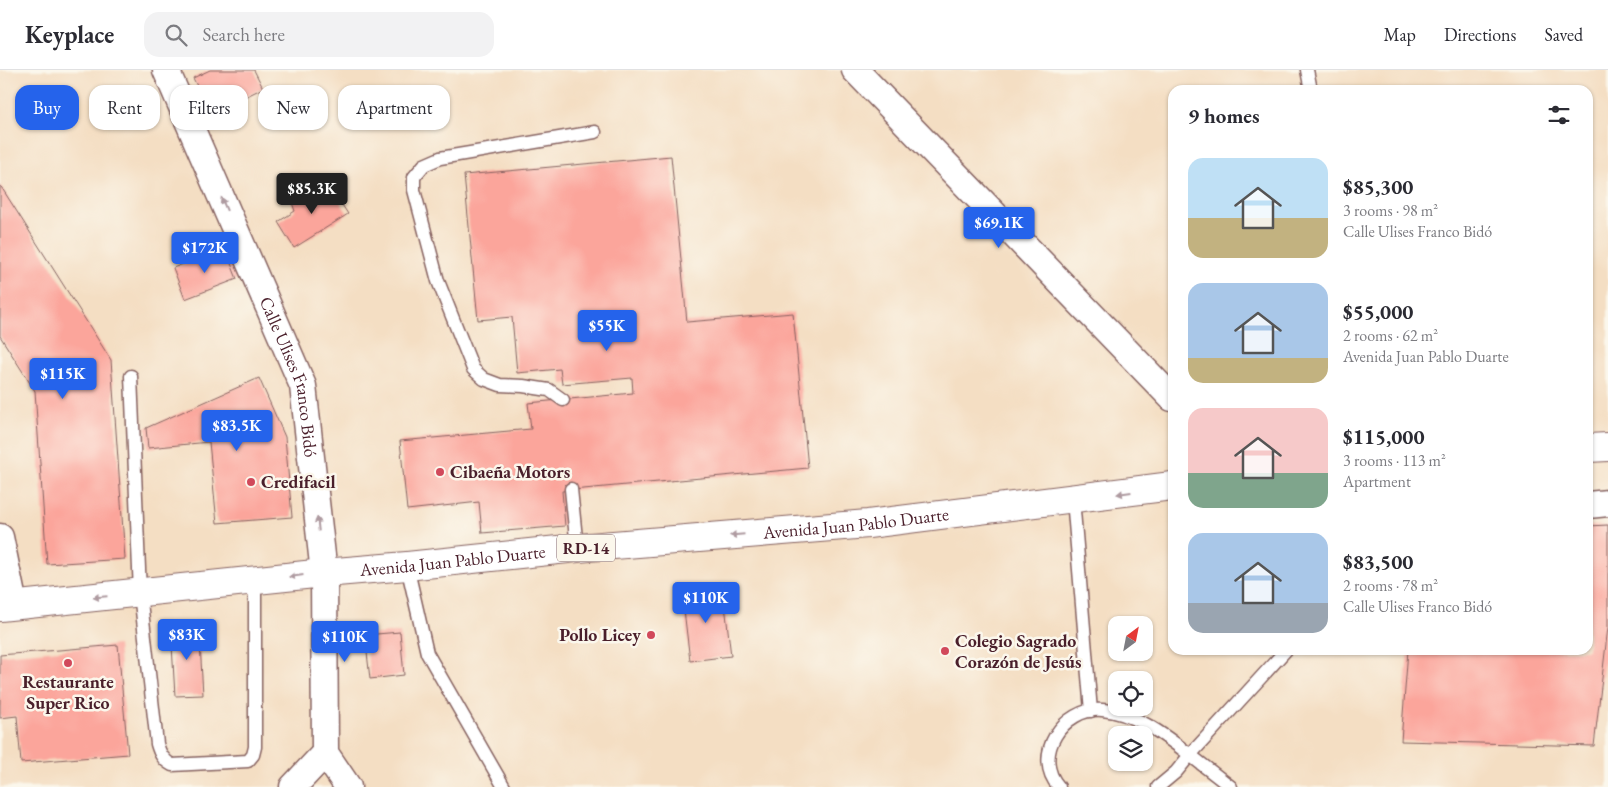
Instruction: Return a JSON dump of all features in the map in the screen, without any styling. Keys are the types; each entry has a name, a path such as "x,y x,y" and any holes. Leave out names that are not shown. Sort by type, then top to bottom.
{"main road":[{"path":"1593,448 1608,447"},
{"name":"Avenida Juan Pablo Duarte","path":"7,606 577,548 868,524 1168,487"}],"street":[{"name":"Calle Ulises Franco Bidó","path":"166,70 303,386 324,573 324,753"},
{"path":"855,70 1168,394"},
{"path":"1593,504 1608,503"},
{"path":"0,536 7,606"},
{"path":"293,787 324,753 348,787"}],"lane":[{"path":"1307,70 1310,85"},
{"path":"563,400 549,390 500,385 484,379 473,369 438,281 417,206 414,177 424,165 440,158 595,132"},
{"path":"132,376 140,593 157,744 159,753 165,761 172,765 248,761 253,755 255,747 255,581"},
{"path":"571,489 577,548"},
{"path":"1073,499 1091,711"},
{"path":"407,566 427,653 504,787"},
{"path":"1158,787 1176,772 1281,655"},
{"path":"1059,787 1054,781 1048,762 1051,743 1063,725 1075,716 1102,710 1140,721 1165,736 1231,787"}],"building":[{"path":"210,70 254,70 262,85 258,85 258,90 248,96 248,85 196,85 193,78"},
{"path":"671,156 687,322 793,313 808,468 562,491 565,526 482,533 479,502 407,510 400,441 531,429 528,403 633,393 632,378 562,384 560,369 517,373 512,317 478,320 464,175"},
{"path":"0,185 111,360 125,559 47,564 35,391 0,336"},
{"path":"324,185 327,191 331,188 348,214 294,248 278,222 295,211 291,200"},
{"path":"225,248 237,279 185,299 173,268"},
{"name":"Credifacil","path":"259,378 285,437 292,517 217,523 209,442 148,448 146,428"},
{"path":"1608,525 1608,627 1594,746 1401,741 1408,655 1593,655 1593,526"},
{"path":"723,588 731,656 690,661 682,593"},
{"path":"199,626 203,695 175,696 171,628"},
{"path":"400,632 404,675 370,679 365,635"},
{"path":"118,645 128,754 21,763 17,716 0,718 0,655"}],"place":[{"name":"Cibaeña Motors","path":"440,472"},
{"name":"Credifacil","path":"251,482"},
{"name":"Pollo Licey","path":"651,635"},
{"name":"Colegio Sagrado Corazón de Jesús","path":"945,651"},
{"name":"Restaurante Super Rico","path":"68,663"}]}
